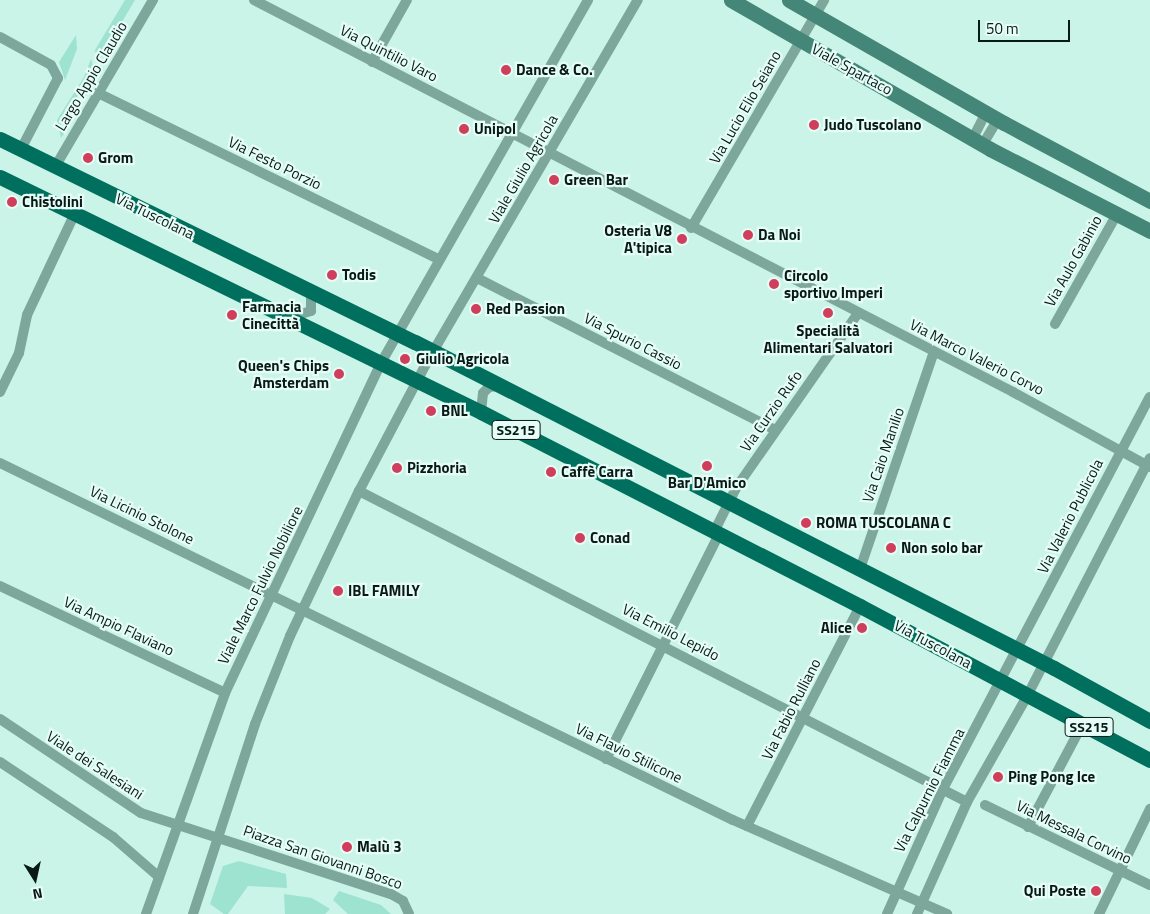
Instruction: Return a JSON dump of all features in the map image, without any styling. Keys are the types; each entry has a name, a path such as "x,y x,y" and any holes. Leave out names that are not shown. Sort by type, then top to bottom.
{"main road":[{"name":"Via Tuscolana","path":"0,139 397,333 1044,662 1150,721"},
{"name":"Via Tuscolana","path":"0,177 290,317 481,412 860,606 1150,760"}],"street":[{"name":"Largo Appio Claudio","path":"55,167 153,0"},
{"name":"Via Quintilio Varo","path":"254,0 549,154"},
{"path":"372,62 407,0"},
{"name":"Viale Giulio Agricola","path":"397,333 588,0"},
{"name":"Viale Giulio Agricola","path":"433,352 638,0"},
{"name":"Viale Spartaco","path":"732,0 978,141 1150,231"},
{"name":"Viale Spartaco","path":"789,0 992,116 1150,201"},
{"name":"Via Lucio Elio Seiano","path":"691,228 824,0"},
{"name":"Largo Appio Claudio","path":"0,37 55,68 58,82 21,149"},
{"name":"Via Festo Porzio","path":"98,93 439,260"},
{"path":"978,141 992,116"},
{"name":"Via Marco Valerio Corvo","path":"549,154 934,352 1121,451 1149,463"},
{"path":"0,392 19,352 27,315 75,213"},
{"name":"Via Aulo Gabinio","path":"1055,324 1116,214"},
{"name":"Via Spurio Cassio","path":"476,278 775,430"},
{"path":"290,317 310,311 311,292"},
{"name":"Via Curzio Rufo","path":"730,502 775,430 858,313"},
{"path":"381,363 397,333"},
{"path":"219,837 255,724 303,610 359,491 416,380 433,352"},
{"name":"Via Caio Manilio","path":"860,569 934,352"},
{"name":"Viale Marco Fulvio Nobiliore","path":"178,824 225,693 381,363"},
{"path":"481,412 484,391 498,386"},
{"name":"Via Valerio Publicola","path":"1003,681 1150,397"},
{"name":"Via Licinio Stolone","path":"0,463 303,610"},
{"path":"917,914 967,802 1028,694 1149,463"},
{"name":"Via Emilio Lepido","path":"359,491 664,645 967,802"},
{"path":"606,759 664,645 730,502"},
{"name":"Via Ampio Flaviano","path":"0,586 225,693"},
{"name":"Via Fabio Rulliano","path":"747,826 860,606"},
{"name":"Via Flavio Stilicone","path":"303,610 747,826 947,914"},
{"name":"Via Calpurnio Fiamma","path":"887,914 943,789 1003,681"},
{"name":"Viale dei Salesiani","path":"0,719 135,810 178,824"},
{"path":"1028,827 1083,723"},
{"path":"0,762 113,837 159,877"},
{"name":"Via Messala Corvino","path":"984,805 1119,871 1150,884"},
{"path":"1099,914 1150,809"},
{"path":"146,914 178,824"},
{"name":"Piazza San Giovanni Bosco","path":"178,824 395,896 406,904 409,914"},
{"name":"Piazza San Giovanni Bosco","path":"193,914 219,837"}],"green space":[{"path":"125,0 135,0 98,62 95,50"},
{"path":"76,35 77,49 65,80 59,62"},
{"path":"91,59 94,69 61,123 64,134 61,138 57,120 84,77"},
{"path":"239,861 286,874 287,888 248,886 228,914 224,914 210,904 223,866"},
{"path":"339,891 381,905 391,914 348,914 333,900"},
{"path":"284,894 312,898 330,909 325,914 285,914"}],"place":[{"name":"Dance & Co.","path":"506,70"},
{"name":"Judo Tuscolano","path":"814,125"},
{"name":"Unipol","path":"464,129"},
{"name":"Grom","path":"88,158"},
{"name":"Green Bar","path":"554,180"},
{"name":"Chistolini","path":"12,202"},
{"name":"Da Noi","path":"748,235"},
{"name":"Osteria V8 A'tipica","path":"682,239"},
{"name":"Todis","path":"332,275"},
{"name":"Circolo sportivo Imperi","path":"774,284"},
{"name":"Red Passion","path":"476,309"},
{"name":"Specialità Alimentari Salvatori","path":"828,313"},
{"name":"Farmacia Cinecittà","path":"232,315"},
{"name":"Giulio Agricola","path":"405,359"},
{"name":"Queen's Chips Amsterdam","path":"339,374"},
{"name":"BNL","path":"431,411"},
{"name":"Bar D'Amico","path":"707,466"},
{"name":"Pizzhoria","path":"397,468"},
{"name":"Caffè Carra","path":"551,472"},
{"name":"ROMA TUSCOLANA C","path":"806,523"},
{"name":"Conad","path":"580,538"},
{"name":"Non solo bar","path":"891,548"},
{"name":"IBL FAMILY","path":"338,591"},
{"name":"Alice","path":"862,628"},
{"name":"Ping Pong Ice","path":"998,777"},
{"name":"Malù 3","path":"347,847"},
{"name":"Qui Poste","path":"1096,891"}]}
